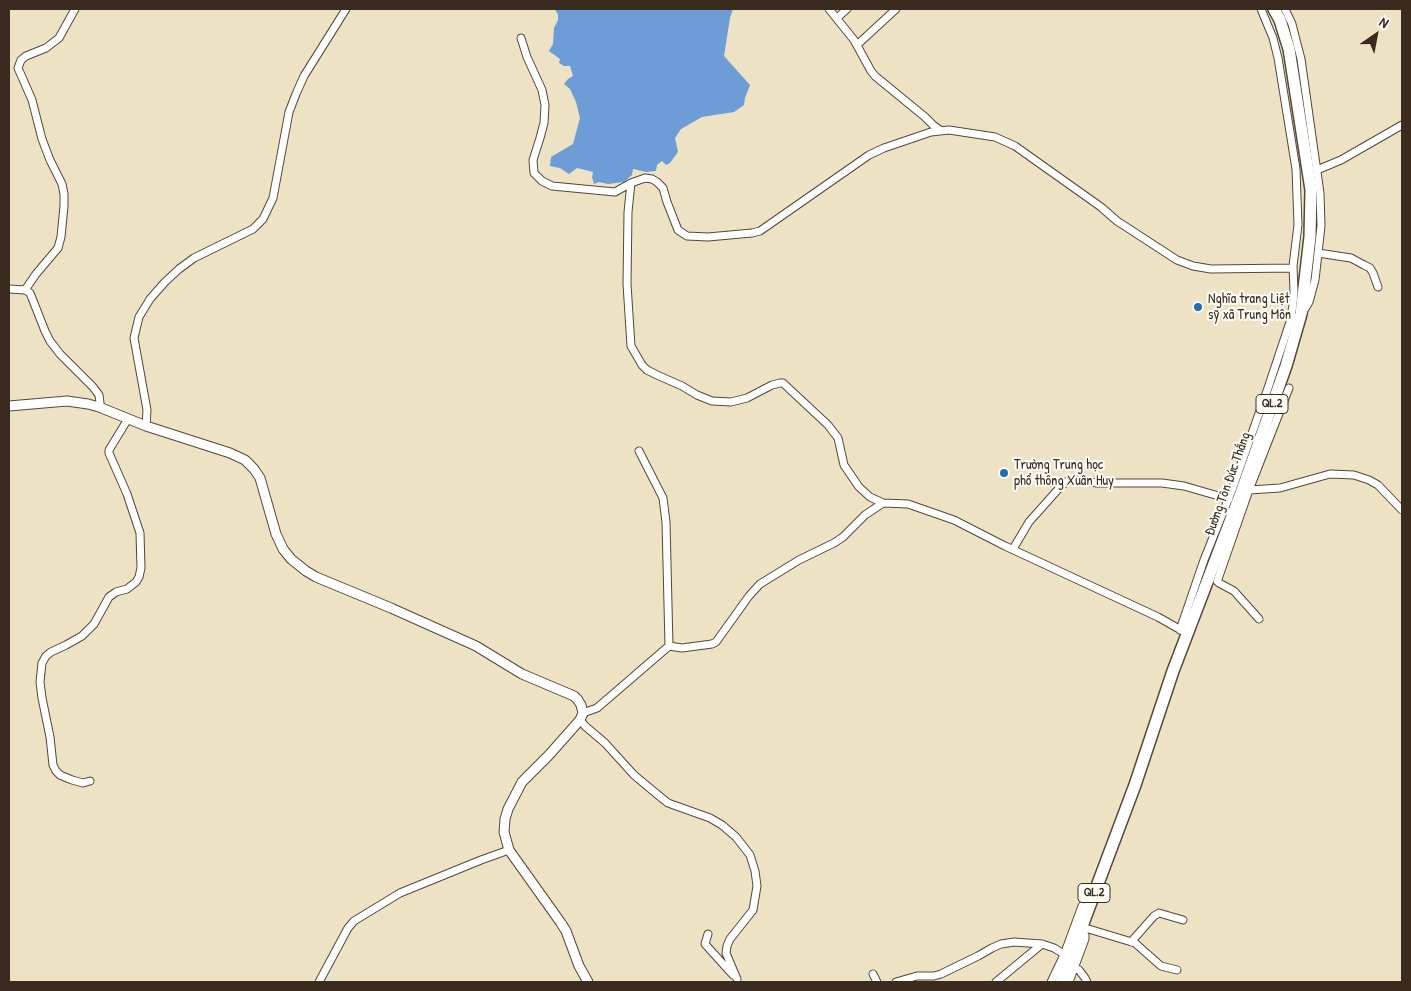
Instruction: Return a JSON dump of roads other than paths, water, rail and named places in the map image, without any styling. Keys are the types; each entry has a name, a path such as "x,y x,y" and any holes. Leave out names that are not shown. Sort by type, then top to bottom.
{"highway":[{"name":"Đường Tôn Đức Thắng","path":"1081,929 1135,785 1184,632 1242,492 1286,366 1299,308 1310,237 1311,190 1289,50 1280,20 1274,9"},
{"name":"QL.2","path":"1061,982 1081,929"}],"street":[{"path":"26,290 36,274 58,248 61,237 64,200 62,184 42,139 32,100 18,68 21,60 26,56 46,48 59,38 75,9"},
{"path":"146,426 147,410 134,338 139,317 150,299 179,269 194,258 253,230 262,219 273,198 289,112 296,94 304,76 346,9"},
{"path":"829,9 857,45 875,76 940,130"},
{"path":"837,18 846,9"},
{"path":"857,45 896,9"},
{"path":"1261,9 1273,38 1278,58 1296,169 1298,225 1294,292 1299,308 1309,302 1315,280 1314,268 1321,226 1320,193 1299,50 1292,24 1285,9"},
{"path":"521,38 527,57 542,90 545,105 544,123 533,160 534,173 542,181 552,186 615,192 630,183 645,178 652,179 663,188 678,230 687,236 708,238 760,231 870,155 884,148 940,130 1006,140 1101,207 1117,221 1177,260 1193,266 1210,269 1295,267"},
{"path":"1317,170 1341,160 1402,125"},
{"path":"630,183 627,284 631,346 642,365 657,376 712,401 730,402 747,398 772,385 783,383 828,425 838,438 844,465 859,487 870,497 883,503 903,503 954,520 1056,571 1158,617 1184,632 1204,560 1229,498"},
{"path":"1318,253 1351,258 1370,268 1378,287"},
{"path":"9,289 26,290 32,295 50,341 60,354 93,387 98,395 99,407"},
{"path":"1259,619 1234,591 1217,581 1242,492 1289,388"},
{"path":"9,406 67,401 79,402 99,407 146,426 230,453 245,460 260,478 276,534 283,549 291,559 306,571 476,646 529,677 574,696 581,705 585,726 605,743 634,775 668,803 710,818 722,825 736,837 750,855 757,886 753,910 730,939 726,954 739,981"},
{"path":"90,782 83,783 60,775 53,765 40,682 42,664 46,656 82,636 94,624 110,597 116,592 127,589 139,577 141,568 140,533 127,494 109,453 128,419"},
{"path":"639,451 662,498 666,522 669,646"},
{"path":"1013,549 1029,522 1062,484 1074,480 1097,483 1162,483 1184,486 1229,498 1242,492 1280,488 1330,474 1354,476 1369,480 1378,485 1402,510"},
{"path":"588,982 579,966 561,923 509,850 504,832 505,819 517,790 522,782 549,755 582,716 597,708 669,646 682,648 712,644 760,584 834,542 865,515 883,503"},
{"path":"319,982 348,928 354,921 400,893 509,850"},
{"path":"1070,982 1070,960 1082,906"},
{"path":"1131,942 1154,916 1159,913 1183,920"},
{"path":"1081,929 1135,943 1161,966 1177,970"},
{"path":"708,934 705,944 739,981"},
{"path":"896,982 917,976 941,974 1001,944 1014,942 1042,944 1054,948 1070,960 1087,982"},
{"path":"996,982 1042,944"},
{"path":"1051,982 1070,960"},
{"path":"873,974 877,982"}],"water":[{"path":"555,9 733,9 724,56 750,85 744,105 734,112 702,117 681,129 675,138 678,152 670,163 666,165 662,161 657,165 656,171 646,172 633,169 632,175 624,182 608,184 599,182 594,184 593,172 577,168 569,174 560,168 550,166 551,157 573,144 580,118 570,89 564,84 573,76 570,66 564,66 559,63 560,59 549,51 553,44 554,28 558,20"}],"place":[{"name":"Nghĩa trang Liệt sỹ xã Trung Môn","path":"1198,307"},
{"name":"Trường Trung học phổ thông Xuân Huy","path":"1004,473"}]}
